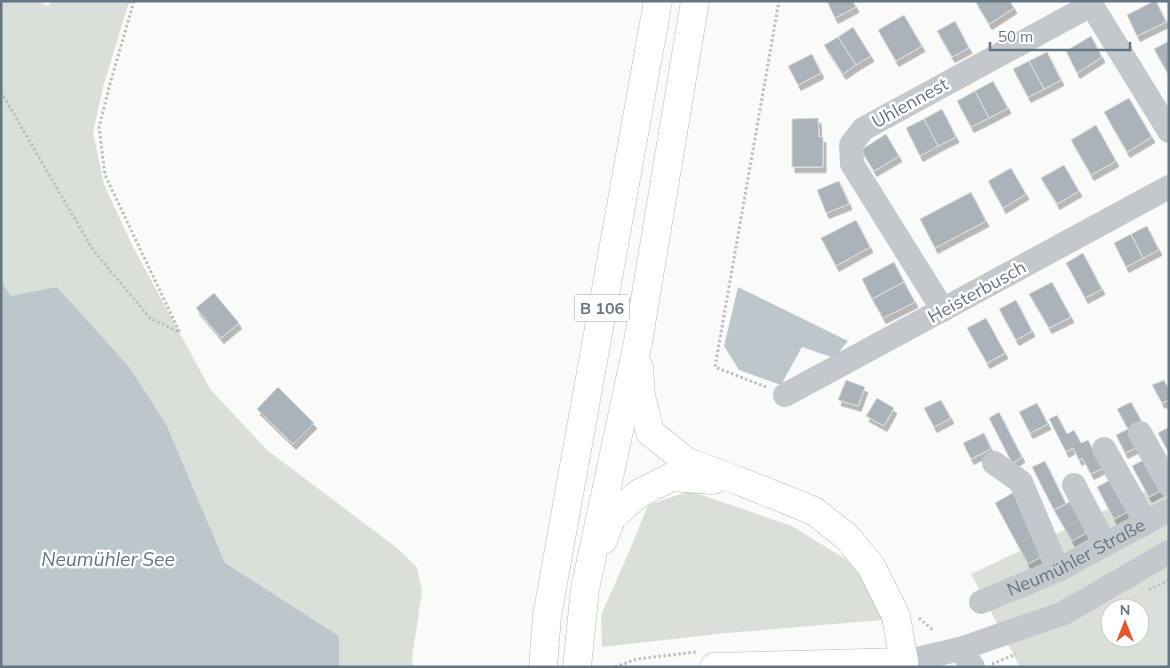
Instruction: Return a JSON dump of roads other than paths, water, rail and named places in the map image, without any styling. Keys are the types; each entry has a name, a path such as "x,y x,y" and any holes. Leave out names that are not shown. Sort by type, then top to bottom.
{"main road":[{"name":"B 106","path":"543,667 547,616 658,1"},
{"name":"B 106","path":"577,667 585,589 638,342 695,1"},
{"path":"638,342 641,396 650,432 687,462 814,511 847,537 870,566 896,616 904,662 714,667"},
{"path":"585,589 612,517 638,494 671,477 739,481"}],"street":[{"path":"1090,3 1169,131"},
{"name":"Uhlennest","path":"943,310 852,164 851,145 863,129 1090,3"},
{"name":"Heisterbusch","path":"785,395 1169,187"},
{"path":"1140,432 1169,485"},
{"path":"1104,449 1146,523"},
{"path":"994,463 1021,482 1058,570"},
{"path":"1074,486 1105,545"},
{"name":"Neumühler Straße","path":"981,602 1058,570 1169,510"},
{"path":"904,662 966,658 1064,613 1169,552"}],"water":[{"name":"Neumühler See","path":"1,281 11,296 57,287 129,367 167,426 225,563 339,636 339,667 1,667"},
{"path":"738,287 848,341 834,358 802,347 781,385 739,370 724,346"}]}
